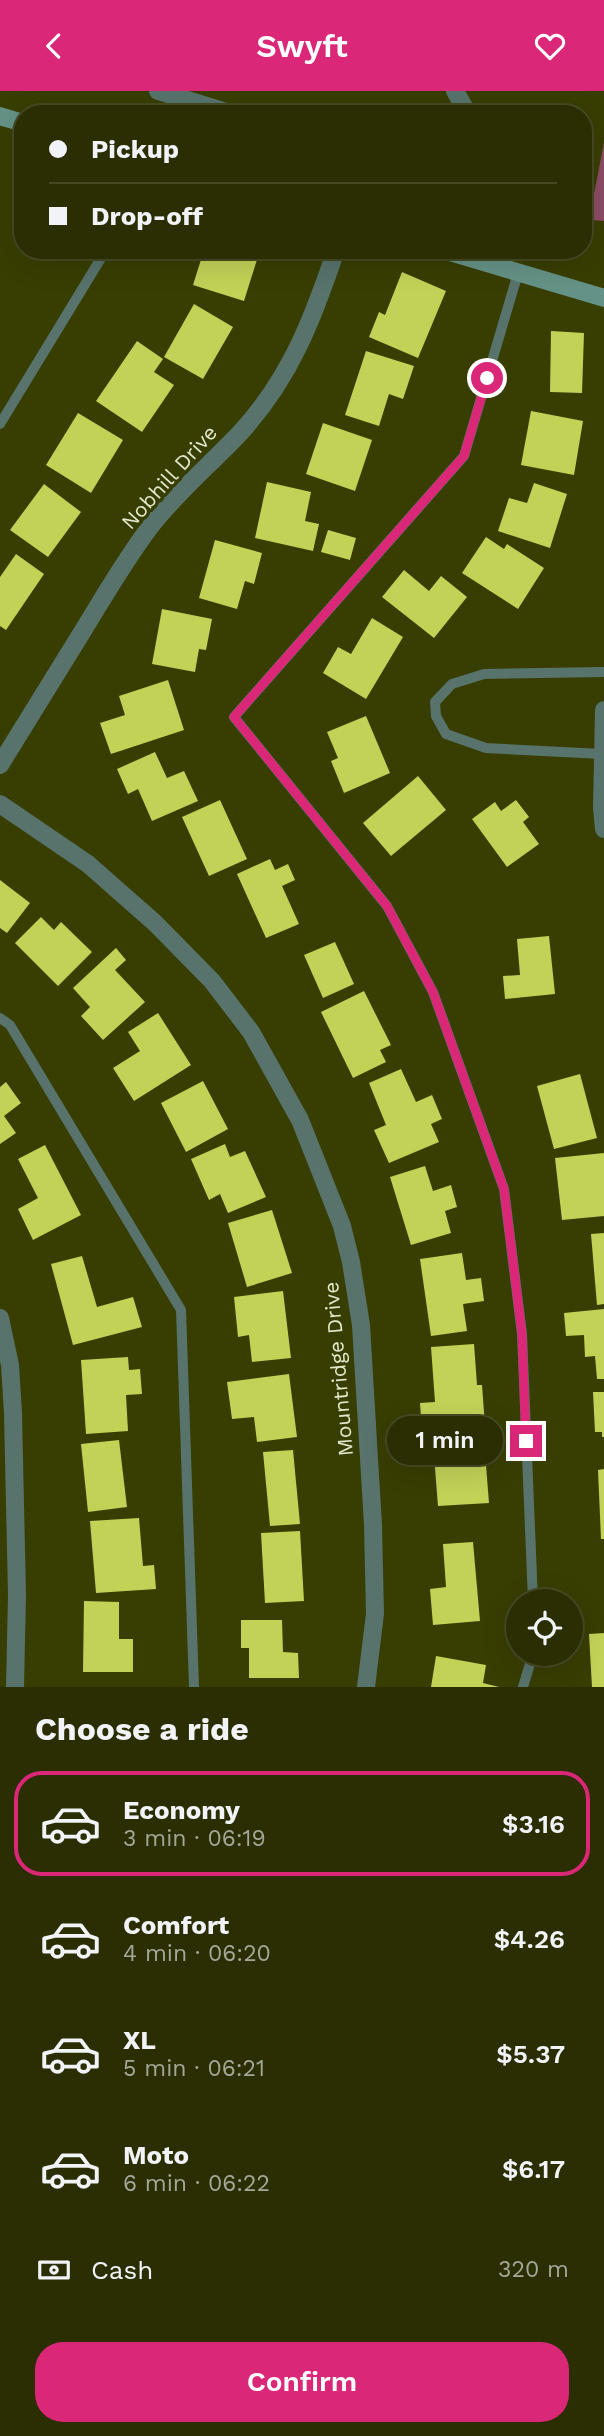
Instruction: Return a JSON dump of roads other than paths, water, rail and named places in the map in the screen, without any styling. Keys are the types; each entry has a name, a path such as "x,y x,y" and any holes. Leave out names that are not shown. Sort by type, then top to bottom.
{"main road":[{"path":"472,259 604,298"}],"street":[{"path":"159,91 204,105"},
{"name":"Nobhill Drive","path":"0,765 123,566 151,526 182,489 242,431 269,397 311,323 333,259"},
{"path":"604,710 604,829"},
{"name":"Mountridge Drive","path":"0,804 88,864 155,923 212,981 251,1032 300,1120 342,1226 361,1325 373,1525 375,1614 366,1687"},
{"path":"0,1318 10,1365 13,1413 17,1595 15,1687"}],"lane":[{"path":"0,424 101,259"},
{"path":"518,273 464,456 234,717 387,906 433,992 504,1189 522,1334 533,1589"},
{"path":"602,754 486,748 446,734 436,716 435,702 452,684 484,674 604,672"},
{"path":"0,1018 10,1025 181,1310 194,1687"},
{"path":"523,1687 529,1666"}]}
